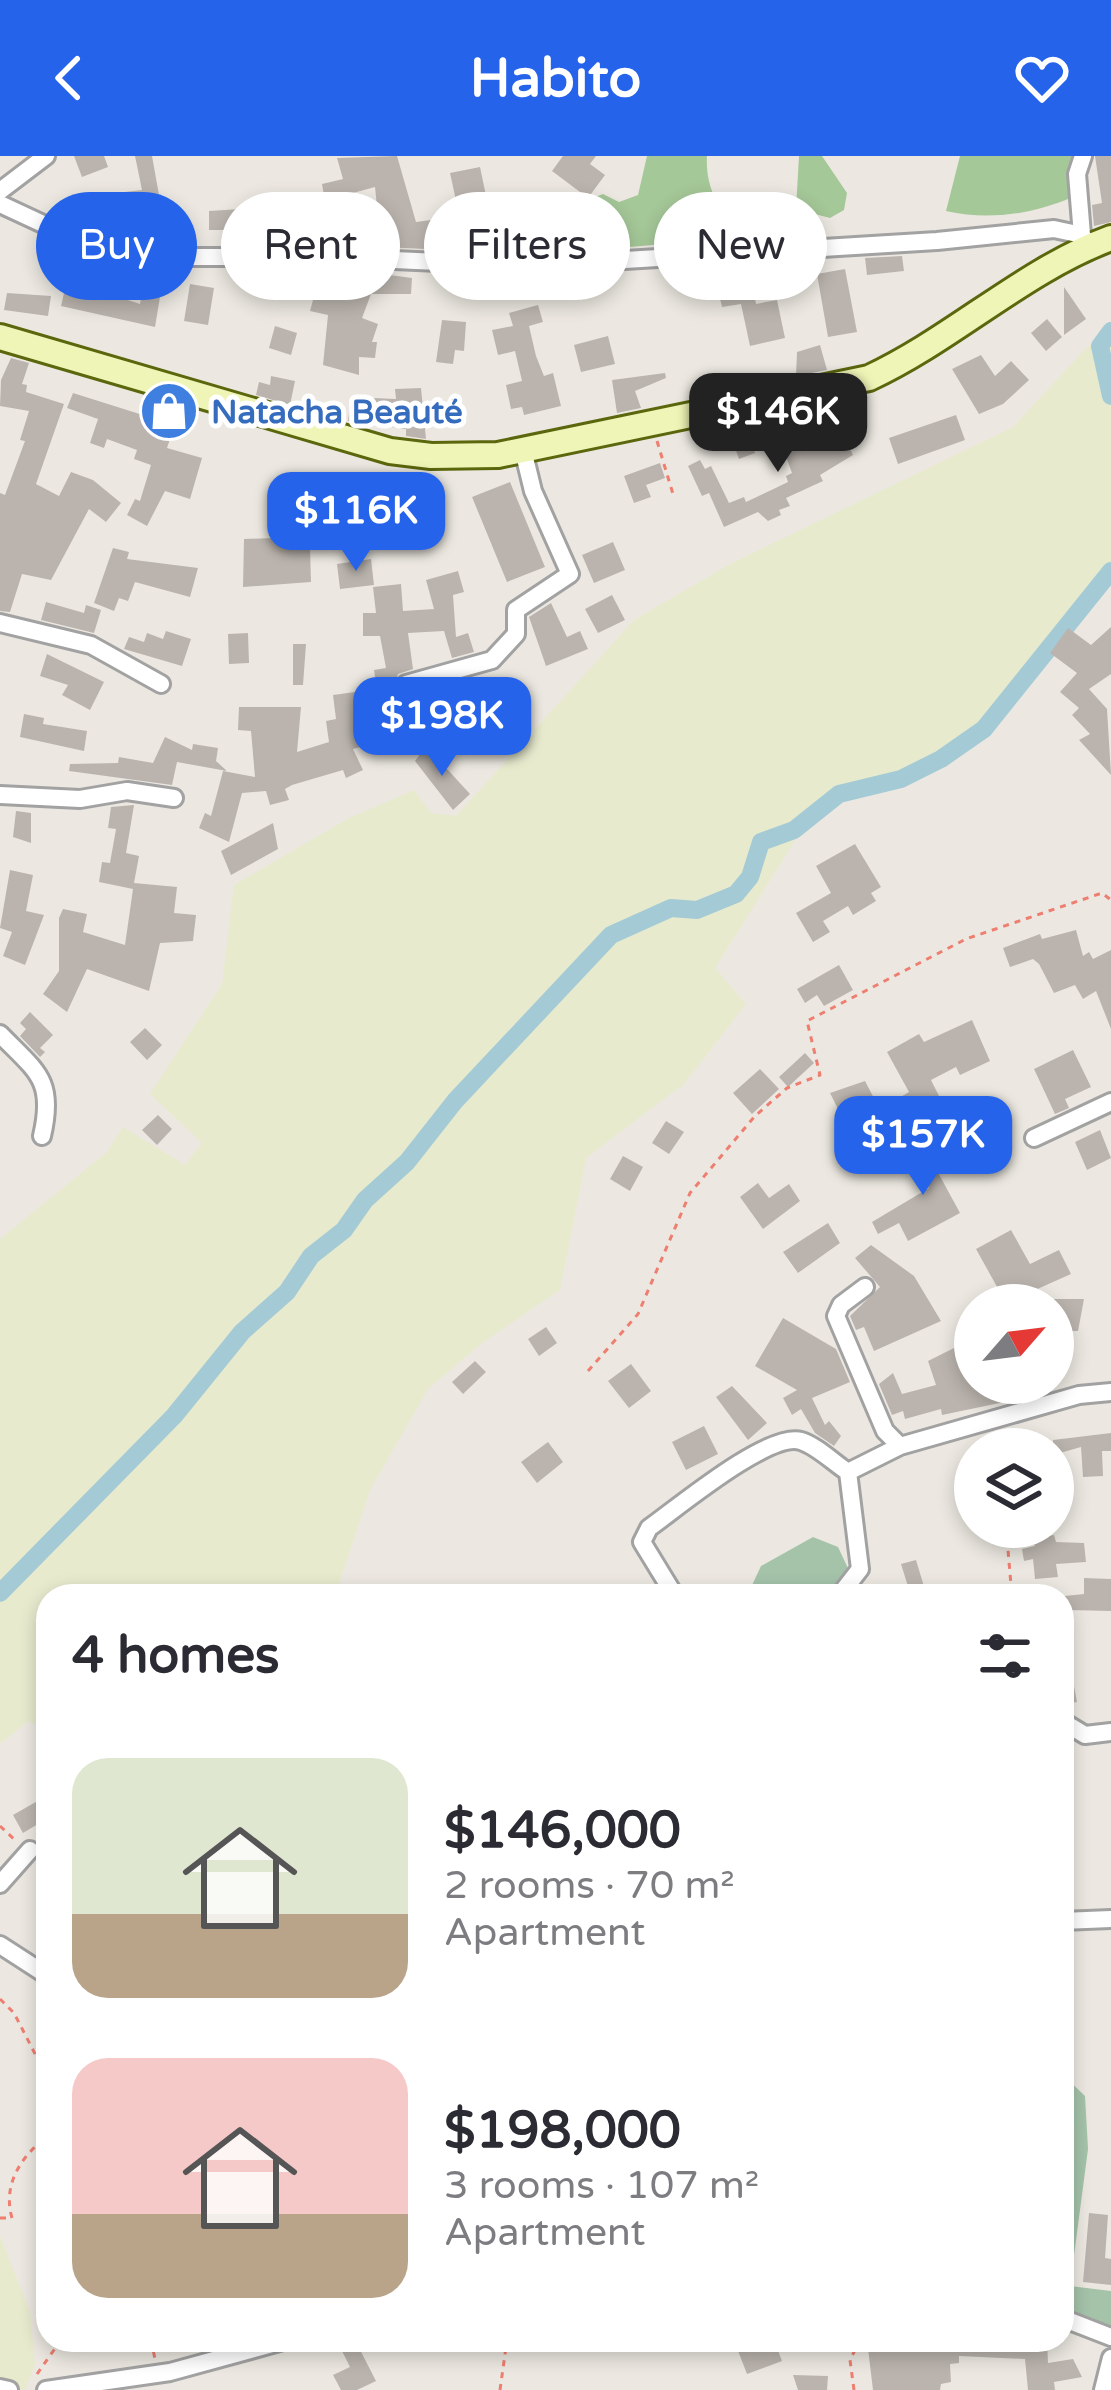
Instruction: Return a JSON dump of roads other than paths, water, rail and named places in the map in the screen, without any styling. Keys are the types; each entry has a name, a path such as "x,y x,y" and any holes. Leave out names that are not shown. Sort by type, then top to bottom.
{"main road":[{"path":"0,338 390,451 473,457 869,378 915,357 1094,240"}],"street":[{"path":"0,191 46,156"},
{"path":"0,204 99,250 152,257 328,257 527,266 937,241 1054,229 1094,240 1077,174 1083,156"},
{"path":"406,684 492,660 516,634 516,610 570,574 533,490 523,450"},
{"path":"0,623 91,644 161,684"},
{"path":"0,795 80,799 127,791 174,798"},
{"path":"0,1034 44,1078 50,1105 42,1136"},
{"path":"1034,1138 1111,1102"},
{"path":"865,1288 836,1316 885,1431 900,1446"},
{"path":"848,1472 900,1446 1079,1395 1111,1392"},
{"path":"668,1584 642,1542 649,1528 746,1459 790,1440 803,1441 848,1472 860,1569 848,1584"},
{"path":"1074,1728 1085,1735 1111,1732"},
{"path":"0,1884 28,1852"},
{"path":"1074,1921 1111,1919"},
{"path":"0,1946 36,1968"},
{"path":"1074,2323 1111,2337"},
{"path":"46,2390 170,2372 243,2352"},
{"path":"1103,2390 1111,2358"}],"waterway":[{"path":"1111,331 1100,346 1111,396"},
{"path":"0,1593 174,1416 242,1332 287,1292 311,1256 344,1230 365,1200 407,1162 455,1101 611,935 671,908 697,910 736,894 750,877 761,842 794,830 839,794 901,779 984,729 1111,571"}],"place":[{"name":"Natacha Beauté","path":"169,411"}]}
